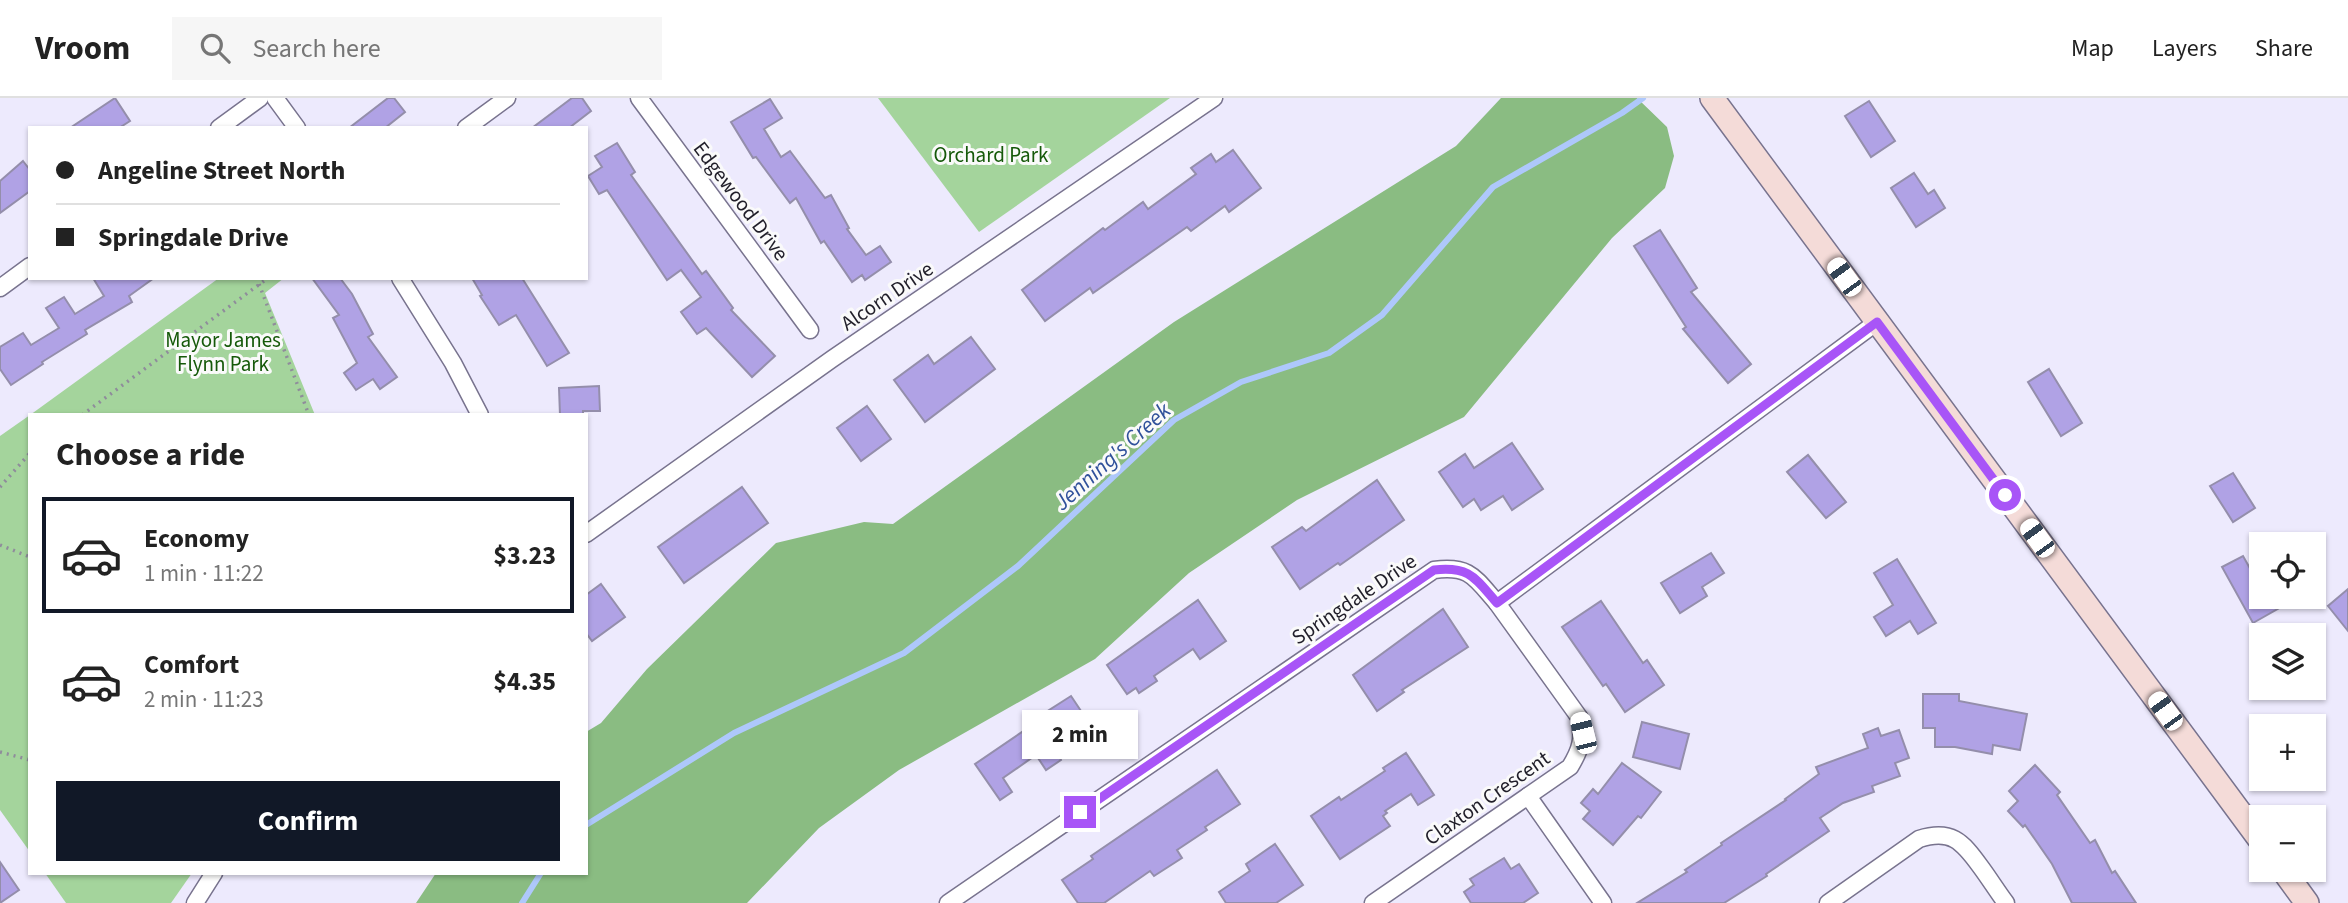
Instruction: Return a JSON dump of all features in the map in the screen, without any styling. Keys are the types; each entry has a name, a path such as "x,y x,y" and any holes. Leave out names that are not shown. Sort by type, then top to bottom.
{"main road":[{"path":"1712,98 2249,825"},
{"path":"2292,882 2307,903"}],"street":[{"path":"222,126 260,98"},
{"path":"275,98 296,126"},
{"path":"469,126 507,98"},
{"name":"Edgewood Drive","path":"639,98 810,330"},
{"name":"Alcorn Drive","path":"588,533 832,359 1214,98"},
{"path":"0,288 28,267"},
{"path":"401,280 453,363 479,413"},
{"path":"1497,603 1877,322"},
{"name":"Springdale Drive","path":"948,903 1434,570 1455,567 1474,577 1497,603"},
{"name":"Claxton Crescent","path":"1373,903 1570,767 1580,750 1583,733 1578,717 1497,603"},
{"path":"1528,796 1603,903"},
{"path":"1828,903 1919,839 1945,835 1957,839 1966,847 2006,903"},
{"path":"195,903 213,875"}],"path":[{"path":"85,413 265,280"},
{"path":"259,284 308,413"},
{"path":"0,487 28,455"},
{"path":"0,545 28,556"},
{"path":"0,752 28,759"}],"green space":[{"name":"Orchard Park","path":"878,98 1170,98 979,232"},
{"path":"1501,98 1637,98 1667,127 1674,156 1665,188 1612,238 1464,417 1297,500 1189,573 1095,659 899,770 819,828 747,903 416,903 435,875 588,875 588,731 601,723 647,669 776,543 864,522 893,524 1174,322 1456,146"},
{"name":"Mayor James Flynn Park","path":"216,280 281,280 265,293 314,413 33,413"},
{"path":"28,416 28,849 0,810 0,436"},
{"path":"46,875 191,875 171,903 66,903"}],"building":[{"path":"115,98 130,121 122,126 73,126"},
{"path":"388,98 394,98 405,112 388,126 352,126"},
{"path":"572,98 582,98 591,111 572,126 535,126"},
{"path":"770,99 782,118 764,129 781,157 790,151 825,198 831,195 849,228 847,229 866,255 880,246 891,262 865,280 862,275 852,282 824,241 821,243 796,198 790,203 756,157 753,158 731,122"},
{"path":"1869,101 1895,141 1871,157 1845,116"},
{"path":"617,143 635,172 631,175 702,274 706,271 733,308 731,310 775,356 752,377 706,328 697,334 681,312 701,297 681,270 667,280 607,190 599,194 588,176 602,167 595,156"},
{"path":"1233,150 1261,188 1229,212 1225,206 1191,231 1187,227 1093,293 1090,288 1045,321 1022,290 1103,228 1105,230 1143,202 1148,209 1196,174 1191,168 1211,154 1216,162"},
{"path":"23,161 28,167 28,192 0,213 0,181"},
{"path":"1914,173 1928,194 1934,190 1945,208 1916,227 1891,188"},
{"path":"1660,230 1697,288 1691,292 1751,364 1728,383 1683,329 1686,327 1634,246"},
{"path":"94,280 151,280 129,296 132,302 85,330 87,334 11,385 0,369 0,347 23,333 31,345 59,328 46,308 64,297 75,314 104,296"},
{"path":"313,280 342,280 373,334 368,337 397,377 380,389 373,379 356,390 344,373 357,363 333,318 339,315"},
{"path":"473,280 523,280 569,353 547,366 516,315 499,325 480,296 482,295"},
{"path":"971,337 995,369 925,422 894,380 928,355 934,364"},
{"path":"2049,369 2082,423 2061,436 2028,382"},
{"path":"599,386 600,411 560,413 559,388"},
{"path":"867,406 891,439 861,461 837,428"},
{"path":"1512,443 1543,489 1512,510 1503,496 1481,510 1474,499 1463,507 1439,472 1465,454 1474,468"},
{"path":"1808,455 1846,502 1826,518 1787,472"},
{"path":"2233,473 2255,508 2233,522 2210,486"},
{"path":"1377,480 1404,520 1340,565 1338,563 1300,589 1272,547 1302,527 1306,531"},
{"path":"742,487 768,523 684,583 658,547"},
{"path":"1711,553 1724,573 1702,587 1707,596 1680,613 1661,583"},
{"path":"2243,556 2249,567 2249,609 2278,609 2253,623 2222,567"},
{"path":"1897,559 1936,623 1918,634 1910,621 1886,636 1874,617 1893,605 1874,573"},
{"path":"601,584 625,617 592,641 588,636 588,594"},
{"path":"2348,589 2348,631 2328,606"},
{"path":"1198,600 1226,641 1200,659 1193,649 1154,676 1157,681 1139,693 1136,688 1127,694 1107,665"},
{"path":"1601,601 1643,663 1647,660 1664,685 1625,712 1606,684 1603,686 1562,627"},
{"path":"1443,609 1468,647 1402,690 1404,692 1377,711 1353,675"},
{"path":"1923,694 1959,694 1959,701 2027,714 2020,750 1993,745 1992,754 1955,747 1935,747 1935,728 1923,728"},
{"path":"1071,696 1095,732 1059,756 1061,760 1046,770 1036,755 1003,778 1012,792 1000,800 975,764"},
{"path":"1642,722 1689,734 1680,769 1633,757"},
{"path":"1878,728 1881,736 1899,730 1909,758 1895,763 1900,776 1872,786 1874,792 1843,803 1820,818 1829,831 1724,903 1637,903 1687,872 1685,870 1722,845 1721,843 1786,800 1819,774 1816,767 1868,748 1863,734"},
{"path":"1406,753 1434,795 1418,805 1411,794 1385,811 1387,813 1383,816 1390,826 1340,859 1311,816 1385,771 1383,768"},
{"path":"1622,763 1661,792 1641,818 1638,816 1613,845 1583,819 1590,811 1581,803 1593,789 1598,794"},
{"path":"2035,765 2060,792 2057,795 2090,843 2095,840 2112,873 2115,871 2136,903 2072,903 2052,864 2025,825 2023,827 2008,811 2018,801 2009,791"},
{"path":"1217,770 1240,804 1177,850 1182,858 1154,876 1150,871 1104,903 1078,903 1062,880 1093,859 1091,856"},
{"path":"1275,844 1303,885 1276,903 1226,903 1219,892 1250,871 1246,864"},
{"path":"1504,858 1511,869 1519,864 1538,893 1523,903 1471,903 1464,892 1474,885 1470,879"},
{"path":"0,862 19,890 0,903"}],"waterway":[{"name":"Jenning's Creek","path":"588,824 734,733 904,653 1018,566 1174,420 1241,382 1329,353 1382,315 1493,187 1622,113 1643,98"},
{"name":"Jenning's Creek","path":"522,903 540,875"}],"route":[{"path":"1080,812 1434,570 1455,567 1474,577 1497,603 1877,322 2005,495"}]}
